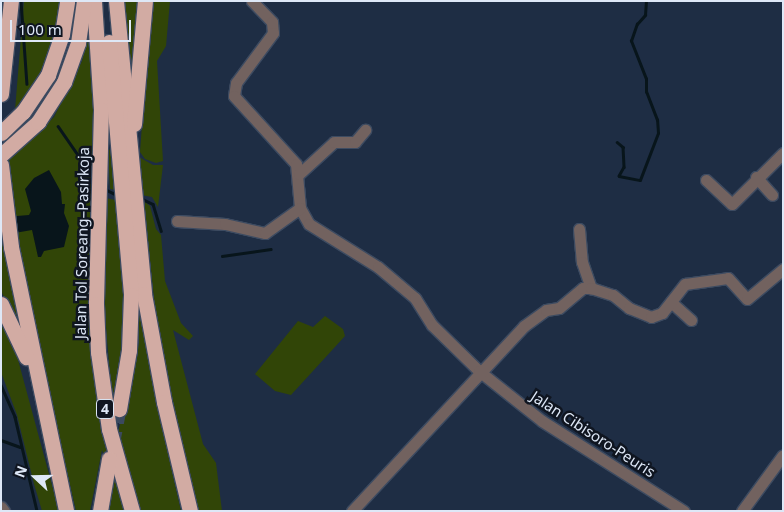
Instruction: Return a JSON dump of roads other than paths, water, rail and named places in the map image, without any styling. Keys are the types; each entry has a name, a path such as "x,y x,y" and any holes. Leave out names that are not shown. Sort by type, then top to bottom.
{"highway":[{"path":"1,94 10,1"},
{"path":"1,133 24,112 48,75 59,47 67,1"},
{"path":"1,155 38,122 61,88 78,43 84,1"},
{"name":"Jalan Tol Soreang–Pasirkoja","path":"94,1 101,145 96,304 104,402 132,511"},
{"path":"106,1 136,216 137,294 119,409"},
{"path":"116,1 137,294 190,511"},
{"path":"128,166 144,1"},
{"path":"1,165 26,345 50,437 66,511"},
{"path":"1,304 26,345"},
{"path":"100,511 109,459"}],"street":[{"path":"178,221 225,224 266,233 300,208 299,174 290,156 234,96 236,83 273,33 272,22 252,1"},
{"path":"299,174 334,142 355,142 365,130"},
{"path":"706,180 730,204 783,153"},
{"path":"756,177 772,195"},
{"name":"Jalan Cibisoro-Peuris","path":"300,208 309,224 361,255 414,298 432,325 479,371 568,439 684,511"},
{"path":"579,229 582,262 592,288"},
{"path":"352,511 479,371 538,314 559,308 576,292 592,288 613,295 629,308 656,315 671,302 685,284 728,278 748,299 783,269"},
{"path":"671,302 691,320"},
{"path":"742,511 783,455"},
{"path":"1,507 4,511"}],"waterway":[{"path":"21,1 27,84"},
{"path":"617,142 623,147 624,167 619,176 640,180 658,133 657,120 646,92 646,79 631,41 637,24 645,15 646,1"},
{"path":"58,126 94,178"},
{"path":"105,189 117,195"},
{"path":"140,198 153,204 161,231"},
{"path":"222,256 271,249"},
{"path":"1,385 15,417 37,511"},
{"path":"1,440 20,447"}],"tunnel":[{"path":"112,445 119,409"}]}
